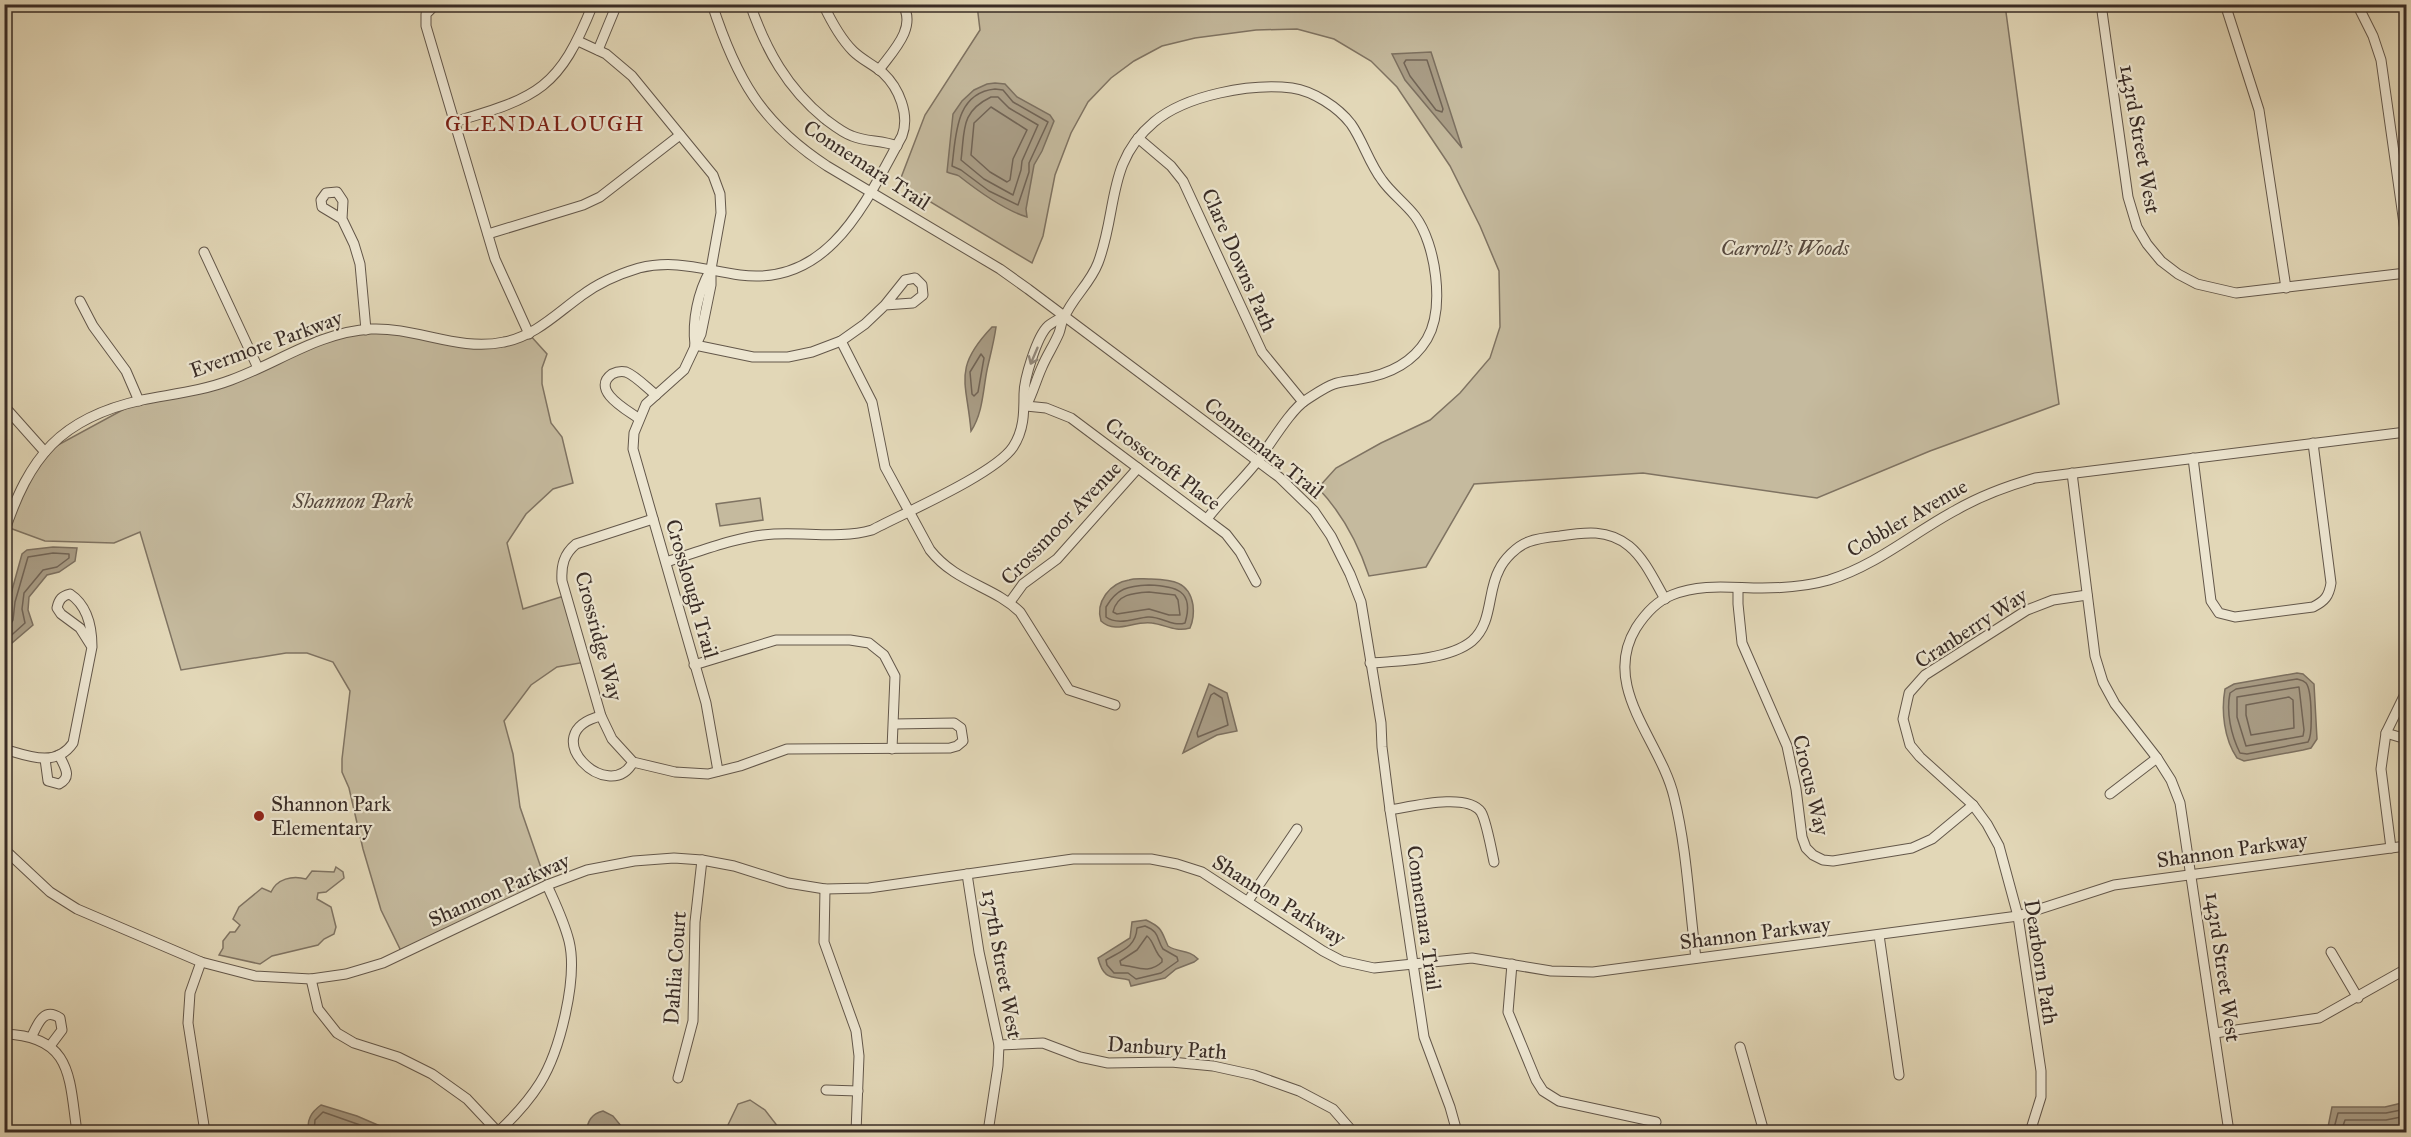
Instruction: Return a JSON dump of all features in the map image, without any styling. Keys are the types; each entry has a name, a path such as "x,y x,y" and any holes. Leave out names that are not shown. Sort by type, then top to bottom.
{"street":[{"path":"436,4 426,14 426,26 498,266 529,334"},
{"path":"454,122 502,108 533,93 562,68 578,41 593,4"},
{"path":"598,50 617,4"},
{"name":"Connemara Trail","path":"712,4 730,57 758,104 800,147 870,192 1000,269 1258,461 1314,511 1336,545 1360,602 1381,723 1390,810 1424,1037 1457,1132"},
{"path":"750,4 777,67 814,110 854,137 878,140 897,146"},
{"name":"Evermore Parkway","path":"4,533 23,484 33,466 62,435 81,423 138,401 206,388 320,340 366,330 396,330 476,345 504,342 529,334 582,295 621,274 658,265 700,266 752,276 772,274 801,266 819,256 836,243 849,227 905,129 905,113 891,84 879,70 852,51 833,24 823,4"},
{"path":"879,70 904,33 907,18 902,4"},
{"name":"143rd Street West","path":"2101,4 2128,197 2137,227 2161,261 2178,274 2197,284 2236,292 2406,273"},
{"path":"2225,4 2259,110 2286,288"},
{"path":"2357,4 2373,36 2381,60 2406,238"},
{"name":"Crosslough Trail","path":"578,41 598,50 632,76 713,175 720,194 721,213 711,269 703,284 693,331 695,345 684,370 646,405 638,418 633,449 706,703 718,771"},
{"path":"666,562 753,536 776,533 865,532 909,513 1001,460 1013,447 1019,434 1026,406 1024,393 1026,379 1039,343 1047,327 1064,316 1088,285 1097,265 1107,234 1116,180 1126,154 1138,138 1168,112 1190,102 1244,89 1295,88 1321,98 1351,124 1377,174 1414,214 1424,230 1432,257 1436,299 1433,324 1426,340 1412,358 1394,370 1377,376 1333,384 1303,402 1258,461 1233,491 1219,502 1207,519"},
{"path":"488,234 583,205 600,197 680,135"},
{"name":"Clare Downs Path","path":"1138,138 1171,166 1183,181 1262,352 1303,402"},
{"path":"342,219 354,244 360,264 366,330"},
{"path":"204,252 258,368"},
{"path":"80,301 93,326 126,371 138,401"},
{"path":"695,345 743,355 776,357 812,352 841,341 865,324 885,305"},
{"path":"841,341 870,396 885,467 937,559 966,581 1010,602 1026,620 1069,690 1115,705"},
{"path":"638,418 606,392 605,384 609,376 616,372 625,372 656,395"},
{"path":"4,406 45,452"},
{"name":"Crosscroft Place","path":"1026,406 1046,408 1071,418 1207,519 1235,543 1256,582"},
{"name":"Cobbler Avenue","path":"1696,958 1674,796 1664,765 1631,702 1625,677 1626,654 1634,632 1647,613 1665,599 1690,589 1798,586 1828,580 1857,569 1888,553 1954,510 1993,490 2035,478 2406,432"},
{"path":"2193,458 2211,601 2219,613 2235,617 2313,607 2323,603 2329,595 2331,583 2313,443"},
{"name":"Crossmoor Avenue","path":"1010,602 1023,584 1057,559 1138,468"},
{"name":"143rd Street West","path":"2072,473 2095,656 2103,682 2115,704 2157,758 2171,780 2181,803 2229,1132"},
{"name":"Crossridge Way","path":"601,716 593,718 579,728 573,743 576,756 603,775 625,772 633,762 612,739 601,716 562,581 561,569 564,558 576,543 653,519"},
{"path":"1370,663 1454,652 1474,640 1488,616 1491,589 1498,571 1505,560 1526,542 1584,532 1599,532 1611,536 1629,545 1638,555 1665,599"},
{"name":"Crocus Way","path":"1738,588 1742,643 1787,746 1796,789 1802,837 1806,848 1813,855 1823,860 1833,861 1912,848 1932,839 1972,805"},
{"path":"4,749 45,759 59,755 73,743 92,647 90,627 84,607 70,594 63,596 57,608 61,614 80,628 92,647"},
{"name":"Cranberry Way","path":"1972,805 1910,745 1903,719 1910,693 1925,675 2026,610 2053,600 2087,595"},
{"path":"694,665 776,640 850,640 869,643 884,655 893,669 896,682 891,749"},
{"path":"2391,848 2381,769 2386,733 2406,692"},
{"path":"633,762 675,772 708,774 740,766 787,749 950,748 963,741 961,728 954,723 894,724"},
{"path":"2386,733 2406,739"},
{"path":"45,759 48,781 59,784 66,779 67,774 59,755"},
{"path":"2110,794 2157,758"},
{"path":"1390,810 1451,801 1470,805 1481,812 1494,862"},
{"name":"Dearborn Path","path":"1972,805 1987,824 1999,846 2018,916 2041,1071 2041,1096 2030,1132"},
{"path":"1248,901 1297,829"},
{"name":"Shannon Parkway","path":"4,849 50,892 77,909 201,962 255,976 311,979 346,974 383,963 547,885 587,870 634,861 674,858 734,866 788,883 825,889 869,888 1073,859 1151,859 1202,872 1342,961 1374,968 1472,958 1551,971 1593,972 2018,916 2114,885 2406,846"},
{"name":"Dahlia Court","path":"678,1078 693,1021 695,922 702,860"},
{"name":"137th Street West","path":"968,874 979,952 999,1045 988,1132"},
{"path":"311,979 318,1009 337,1033 354,1043 398,1057 432,1074 467,1099 498,1132 521,1109 541,1082 569,998 572,971 570,943 547,885"},
{"path":"825,889 824,942 856,1031 859,1056 856,1132"},
{"path":"1879,935 1899,1075"},
{"path":"2331,952 2358,998"},
{"path":"201,962 190,993 188,1023 205,1132"},
{"path":"1512,964 1508,1012 1536,1080 1543,1091 1559,1101 1656,1122"},
{"path":"2215,1033 2310,1021 2327,1015 2406,969"},
{"path":"32,1036 42,1017 48,1014 55,1015 60,1018 62,1030 50,1046"},
{"path":"4,1034 32,1036 50,1046 62,1059 69,1076 77,1132"},
{"name":"Danbury Path","path":"999,1045 1043,1043 1080,1057 1108,1063 1171,1062 1213,1066 1254,1075 1299,1091 1333,1109 1353,1132"},
{"path":"1740,1047 1764,1132"},
{"path":"826,1090 858,1091"}],"green space":[{"name":"Carroll's Woods","path":"977,5 2005,5 2059,404 1930,451 1817,498 1643,473 1474,484 1426,567 1369,576 1348,529 1335,508 1318,488 1336,468 1381,443 1430,420 1460,393 1490,358 1500,327 1499,271 1480,226 1450,166 1397,87 1371,61 1334,39 1297,29 1256,30 1195,38 1162,46 1134,61 1111,78 1088,102 1071,133 1055,175 1043,236 1032,263 899,183 925,115 980,30"},
{"name":"Shannon Park","path":"366,330 476,345 529,334 547,354 542,368 542,384 551,423 562,437 573,483 553,489 526,514 507,543 523,609 567,595 586,662 557,667 531,685 504,721 513,754 520,807 547,885 402,953 381,910 363,849 349,788 342,772 350,691 333,662 307,653 286,653 181,670 140,532 114,543 45,541 7,527 45,452 139,401 206,388 320,340"},
{"path":"760,498 763,520 720,526 716,504"},
{"path":"336,867 343,872 344,878 326,892 318,893 317,899 331,907 336,927 334,934 318,945 272,956 260,964 219,955 223,948 223,941 240,925 233,919 239,907 262,888 271,892 277,884 286,879 306,879 312,871 334,872"},
{"path":"750,1100 765,1110 782,1132 720,1132 726,1129 738,1104"}],"water":[{"path":"1431,52 1462,148 1405,80 1392,54"},
{"path":"995,83 1005,84 1017,97 1050,115 1054,121 1034,165 1026,209 1027,217 1000,205 959,176 947,172 953,114 974,90"},
{"path":"992,327 996,327 982,401 971,431 965,388 967,365 971,354"},
{"path":"53,547 77,548 75,561 59,572 47,575 29,597 28,610 33,625 5,649 9,601 22,554 27,550"},
{"path":"1131,579 1165,580 1178,583 1188,591 1193,608 1190,628 1175,629 1145,623 1113,627 1101,621 1102,600 1116,585"},
{"path":"2297,673 2303,674 2314,684 2317,739 2311,748 2244,761 2237,758 2229,742 2225,725 2223,706 2225,689 2234,684"},
{"path":"1209,684 1227,693 1237,731 1217,735 1183,753"},
{"path":"1146,920 1159,928 1168,946 1191,954 1198,959 1176,969 1165,978 1131,986 1129,980 1106,974 1098,958 1130,938 1132,922"},
{"path":"2406,1102 2406,1132 2327,1132 2332,1107 2385,1107"},
{"path":"321,1105 357,1116 394,1132 309,1132 310,1117"},
{"path":"603,1111 613,1116 626,1132 586,1132 591,1118"}],"place":[{"name":"Shannon Park Elementary","path":"259,816"}],"district":[{"name":"GLENDALOUGH","path":"545,123"}]}
